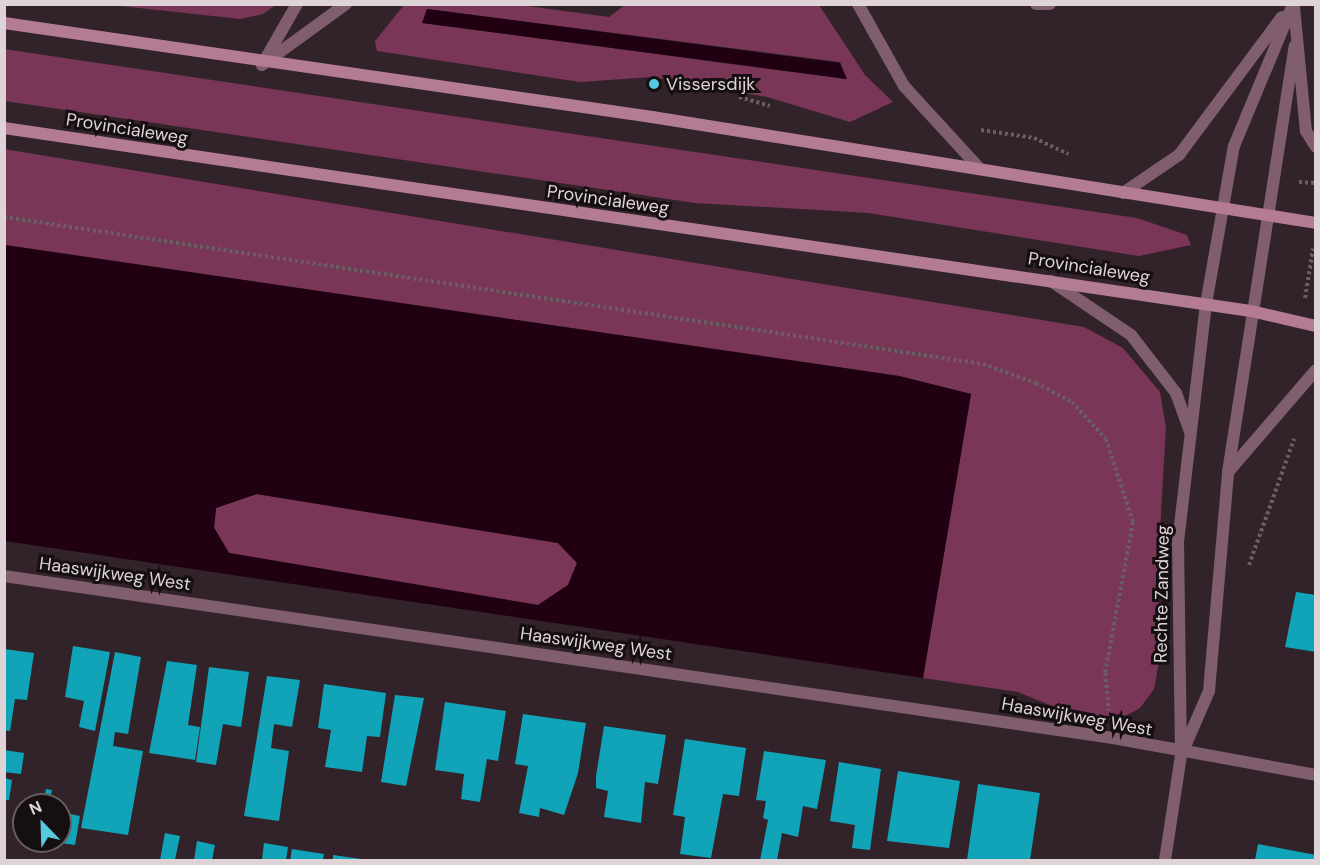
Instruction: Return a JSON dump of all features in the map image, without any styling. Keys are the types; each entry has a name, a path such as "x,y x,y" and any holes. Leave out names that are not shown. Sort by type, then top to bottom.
{"main road":[{"path":"4,23 262,64 652,117 1223,209 1268,213 1316,223"},
{"name":"Provincialeweg","path":"4,128 1050,280 1251,311 1316,326"}],"street":[{"path":"262,64 297,4"},
{"path":"262,64 346,4"},
{"path":"858,4 904,86 980,169"},
{"path":"1036,4 1050,4"},
{"path":"1293,4 1295,46 1306,131 1316,147"},
{"path":"1206,304 1234,146 1293,4"},
{"path":"1123,193 1179,154 1293,4"},
{"path":"1251,311 1275,179 1295,46"},
{"name":"Rechte Zandweg","path":"1050,280 1131,335 1176,393 1191,435"},
{"name":"Rechte Zandweg","path":"1165,861 1181,755 1178,542 1206,304"},
{"name":"Rechte Zandweg","path":"1181,755 1209,691 1228,472 1251,311"},
{"path":"1228,472 1316,370"},
{"name":"Haaswijkweg West","path":"4,576 1113,738 1181,755 1316,775"}],"path":[{"path":"739,97 783,110"},
{"path":"940,125 1034,138 1079,160"},
{"path":"1275,179 1316,183"},
{"path":"4,217 983,364 1036,383 1072,402 1106,439 1133,522 1105,673 1113,738"},
{"path":"1248,576 1295,435"}],"shaded area":[{"path":"512,4 609,17 625,5 819,5 865,75 893,102 850,122 767,97 652,77 580,82 377,51 375,41 404,5","holes":["427,9 840,62 846,79 423,23"]},
{"path":"112,5 276,5 263,14 240,19"},
{"path":"427,9 840,63 847,79 422,23"},
{"path":"4,49 1137,218 1187,235 1191,245 1139,256 868,213 695,203 5,101"},
{"path":"4,149 1084,327 1123,348 1160,392 1166,428 1158,564 1161,651 1154,689 1140,708 1120,719 1091,722 1018,692 923,678 971,394 899,376 5,245"},
{"path":"5,245 899,376 971,394 923,678 5,541","holes":["257,494 558,543 577,563 568,585 538,605 229,553 214,528 216,508"]},
{"path":"256,494 558,543 577,563 568,585 538,605 229,553 214,527 216,508"}],"building":[{"path":"1296,592 1316,595 1316,652 1285,647"},
{"path":"73,646 110,652 95,731 79,727 84,701 65,697"},
{"path":"4,649 34,653 27,700 15,699 10,731 4,730"},
{"path":"115,652 141,657 128,734 115,732 113,746 143,751 128,835 81,828"},
{"path":"167,661 197,665 188,725 200,727 195,760 149,753"},
{"path":"209,667 249,672 241,727 223,724 216,765 196,762"},
{"path":"267,676 300,680 292,727 274,724 271,748 289,751 279,821 244,816"},
{"path":"324,684 386,693 380,737 367,736 362,772 325,767 331,730 318,728"},
{"path":"395,695 424,698 406,786 381,782"},
{"path":"445,702 506,711 498,761 487,759 480,802 461,799 464,774 435,770"},
{"path":"523,714 586,723 578,773 564,815 540,808 539,817 519,813 528,766 515,764"},
{"path":"604,726 666,735 658,784 645,782 641,823 604,817 608,791 596,788 596,776"},
{"path":"685,739 746,748 739,796 723,794 711,858 680,854 685,817 673,815"},
{"path":"4,750 24,753 21,774 4,772"},
{"path":"764,751 826,760 817,809 803,806 798,837 782,833 777,860 760,860 768,820 763,818 766,801 756,800"},
{"path":"839,762 881,769 870,850 852,848 855,825 830,821"},
{"path":"898,771 960,781 949,848 887,841"},
{"path":"4,778 12,780 9,800 4,800"},
{"path":"978,784 1040,793 1030,860 967,860"},
{"path":"72,814 80,816 75,845 72,845"},
{"path":"165,833 180,836 175,860 160,860"},
{"path":"197,841 215,845 212,860 194,860"},
{"path":"264,843 288,847 286,860 262,860"},
{"path":"1258,844 1316,855 1316,860 1255,860"},
{"path":"292,849 324,854 323,860 290,860"},
{"path":"333,855 361,859 361,860 333,860"}],"place":[{"name":"Vissersdijk","path":"654,84"}]}
